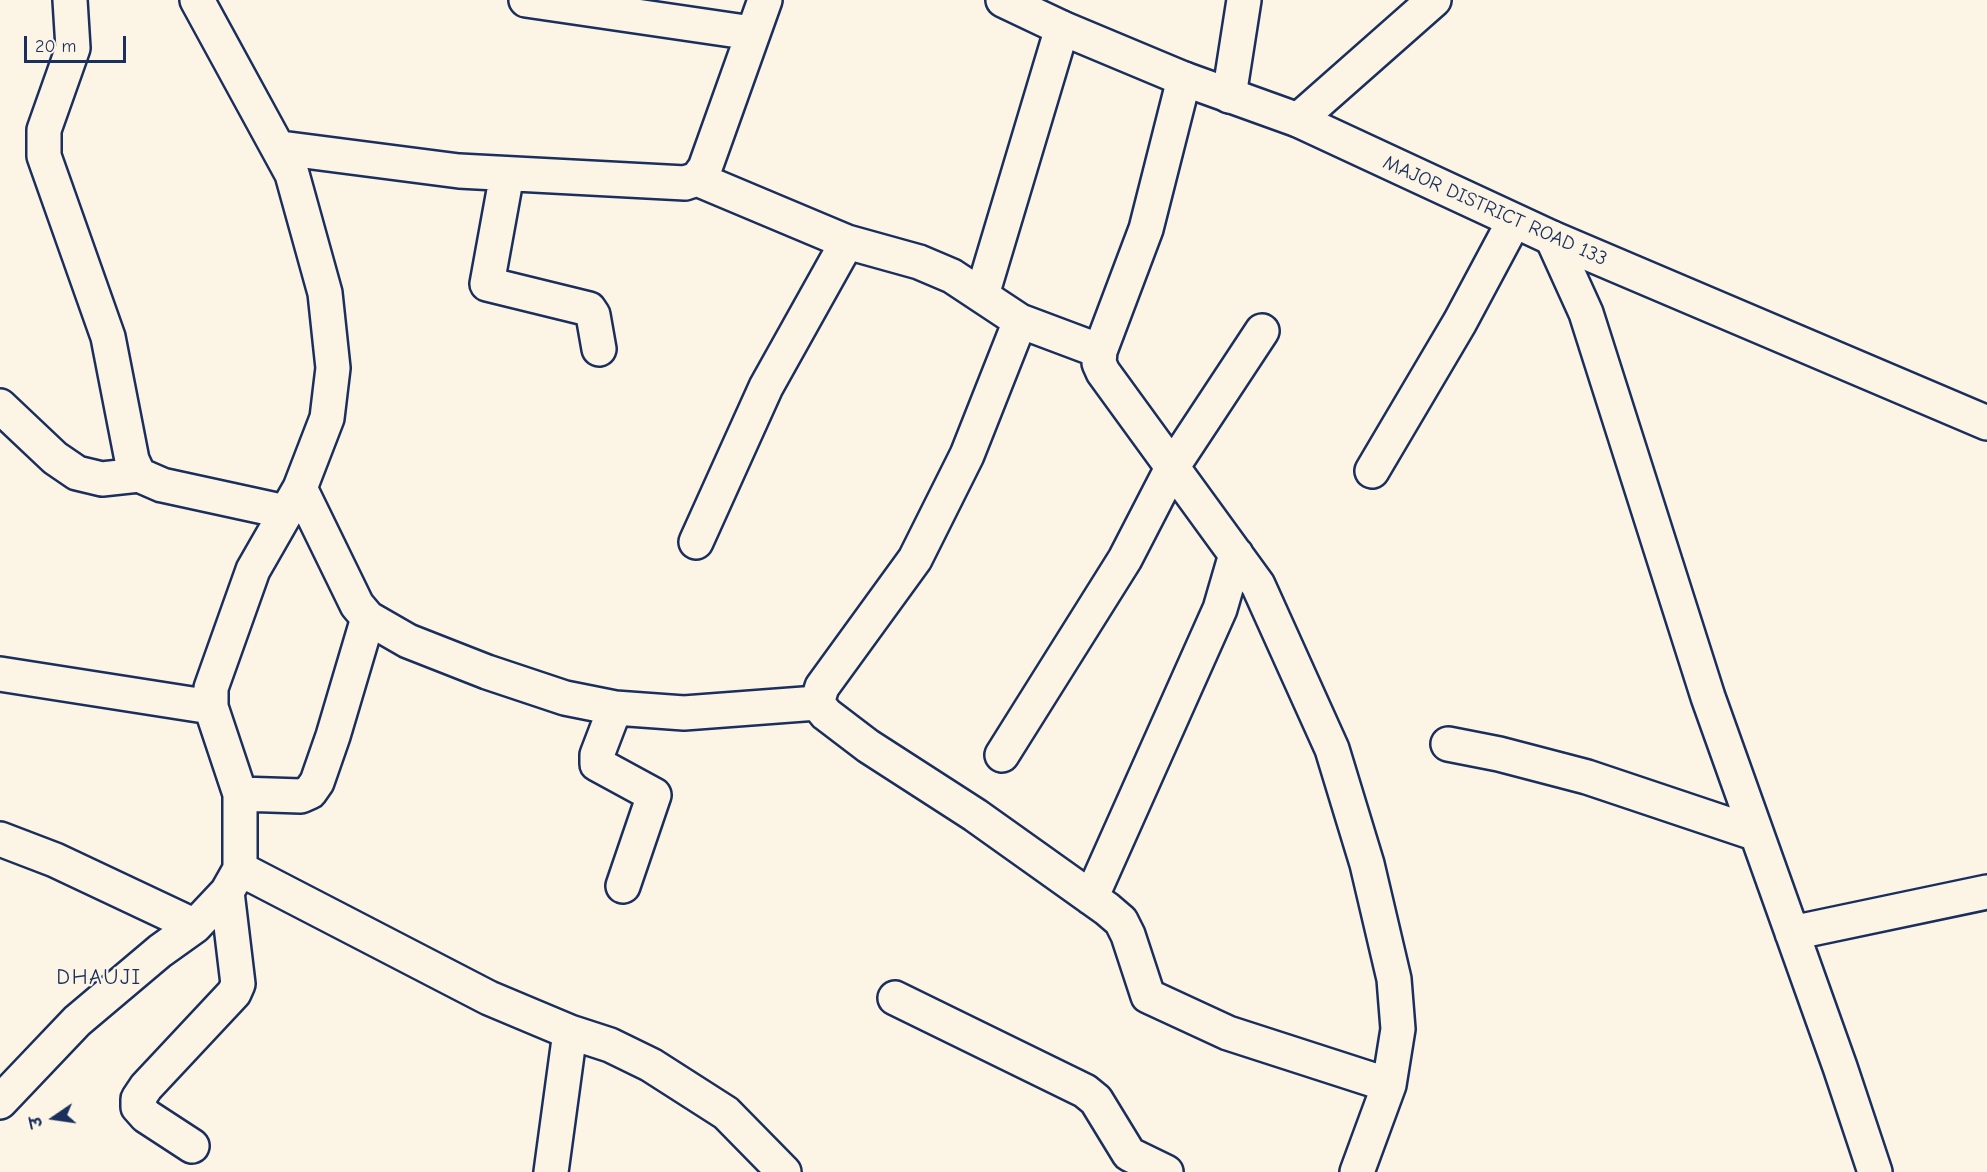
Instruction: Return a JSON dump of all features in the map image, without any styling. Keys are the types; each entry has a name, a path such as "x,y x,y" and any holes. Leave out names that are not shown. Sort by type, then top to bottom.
{"street":[{"path":"70,0 73,48 44,130 44,156 108,337 132,460 139,475"},
{"path":"192,1146 146,1116 138,1107 138,1099 146,1087 234,993 238,984 234,881 240,794 211,707 211,688 253,570 293,500 327,418 333,368 325,293 292,174 281,148 197,0"},
{"path":"525,0 752,33"},
{"path":"698,179 705,168 765,0"},
{"name":"MAJOR DISTRICT ROAD 133","path":"1003,0 1062,28 1184,79 1298,120 1552,238 1987,423"},
{"path":"1229,96 1244,0"},
{"path":"1298,120 1434,0"},
{"path":"982,295 1062,28"},
{"path":"1184,79 1146,229 1100,351 1099,363 1103,372 1258,585 1332,749 1367,864 1394,979 1398,1029 1389,1085 1357,1172"},
{"path":"281,148 459,171 685,183 698,179 847,242 919,262 952,276 1020,321 1100,351"},
{"path":"507,174 487,284 589,309 593,315 598,349"},
{"path":"1372,471 1460,322 1514,221"},
{"path":"1552,238 1586,313 1708,697 1875,1172"},
{"path":"696,542 766,387 847,242"},
{"path":"817,703 822,687 915,559 967,455 1020,321"},
{"path":"1002,755 1125,559 1173,466 1262,331"},
{"path":"0,406 55,458 77,473 102,479 139,475 162,485 293,500"},
{"path":"293,500 348,591 368,618 408,640 487,672 565,698 615,708 684,713 817,703"},
{"path":"1091,898 1220,609 1236,554"},
{"path":"240,794 301,796 310,792 317,782 333,736 368,618"},
{"path":"0,674 211,707"},
{"path":"817,703 826,714 868,746 975,815 1121,921 1148,996 1228,1033 1389,1085"},
{"path":"615,708 597,755 597,764 654,795 623,886"},
{"path":"1448,744 1500,754 1587,777 1757,834"},
{"path":"0,839 55,860 195,926"},
{"path":"0,1102 77,1021 160,951 195,926 234,881"},
{"path":"234,881 489,998 570,1032 610,1045 651,1065 726,1113 784,1172"},
{"path":"1792,933 1987,892"},
{"path":"895,998 1085,1091 1096,1100 1128,1154 1166,1172"},
{"path":"552,1172 570,1032"}],"district":[{"name":"DHAUJI","path":"99,978"}]}
